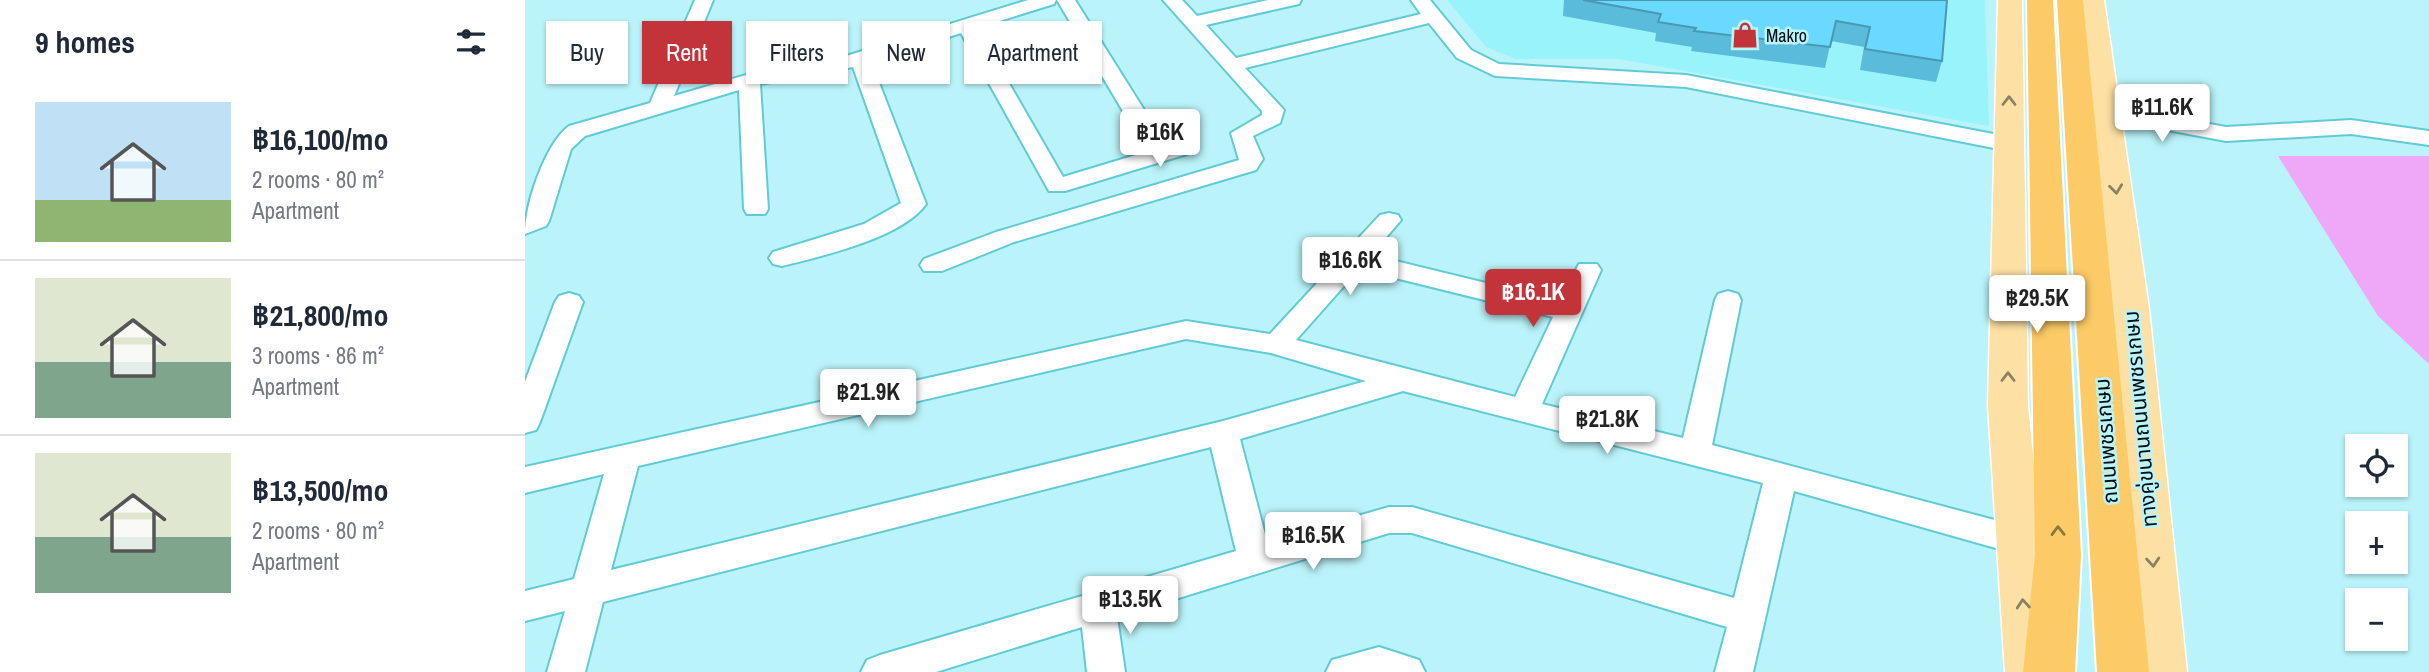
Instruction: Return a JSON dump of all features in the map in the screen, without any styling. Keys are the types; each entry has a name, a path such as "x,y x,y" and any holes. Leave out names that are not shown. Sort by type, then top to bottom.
{"highway":[{"path":"2040,0 2058,555 2049,672"},
{"name":"ถนนเพชรเกษม","path":"2070,0 2123,672"}],"main road":[{"path":"2010,0 2008,406 2030,672"},
{"name":"ทางคู่ขนานถนนเพชรเกษม","path":"2092,0 2131,309 2162,672"}],"street":[{"path":"659,107 704,0"},
{"path":"985,21 1047,0"},
{"path":"1066,0 1135,113"},
{"path":"933,265 1005,237 1248,165 1251,159 1241,138 1243,133 1275,115 1172,0"},
{"path":"1192,23 1292,0"},
{"path":"1231,65 1426,8 1464,54 1495,70 1686,81 2009,144"},
{"path":"848,61 964,28"},
{"path":"782,258 877,227 910,211 914,204 860,59"},
{"path":"529,229 566,139 600,122 746,81"},
{"path":"749,84 756,209"},
{"path":"999,84 1057,186 1179,149"},
{"path":"2106,112 2226,134 2351,127 2429,138"},
{"path":"1278,343 1389,220"},
{"path":"1352,260 1568,312"},
{"path":"1525,409 1588,270"},
{"path":"1695,452 1728,300"},
{"path":"525,422 569,302"},
{"path":"525,480 1171,332 1207,331 1278,343 1403,381 1695,452 2017,540"},
{"path":"525,606 1223,432 1403,381"},
{"path":"1223,432 1255,560"},
{"path":"566,672 624,459"},
{"path":"1734,672 1781,475"},
{"path":"880,672 1389,520 1412,520 1747,617"},
{"path":"1098,607 1106,672"},
{"path":"1345,672 1378,664 1406,672"}],"shaded area":[{"path":"1447,0 1985,0 1989,126 1619,59 1516,59 1486,47"},
{"path":"2278,156 2429,156 2429,364 2378,316"}],"building":[{"path":"1583,0 1947,0 1942,61 1865,49 1870,27 1836,21 1830,47 1694,31 1696,28 1658,22 1661,14"}],"place":[{"name":"Makro","path":"1745,35"}]}
